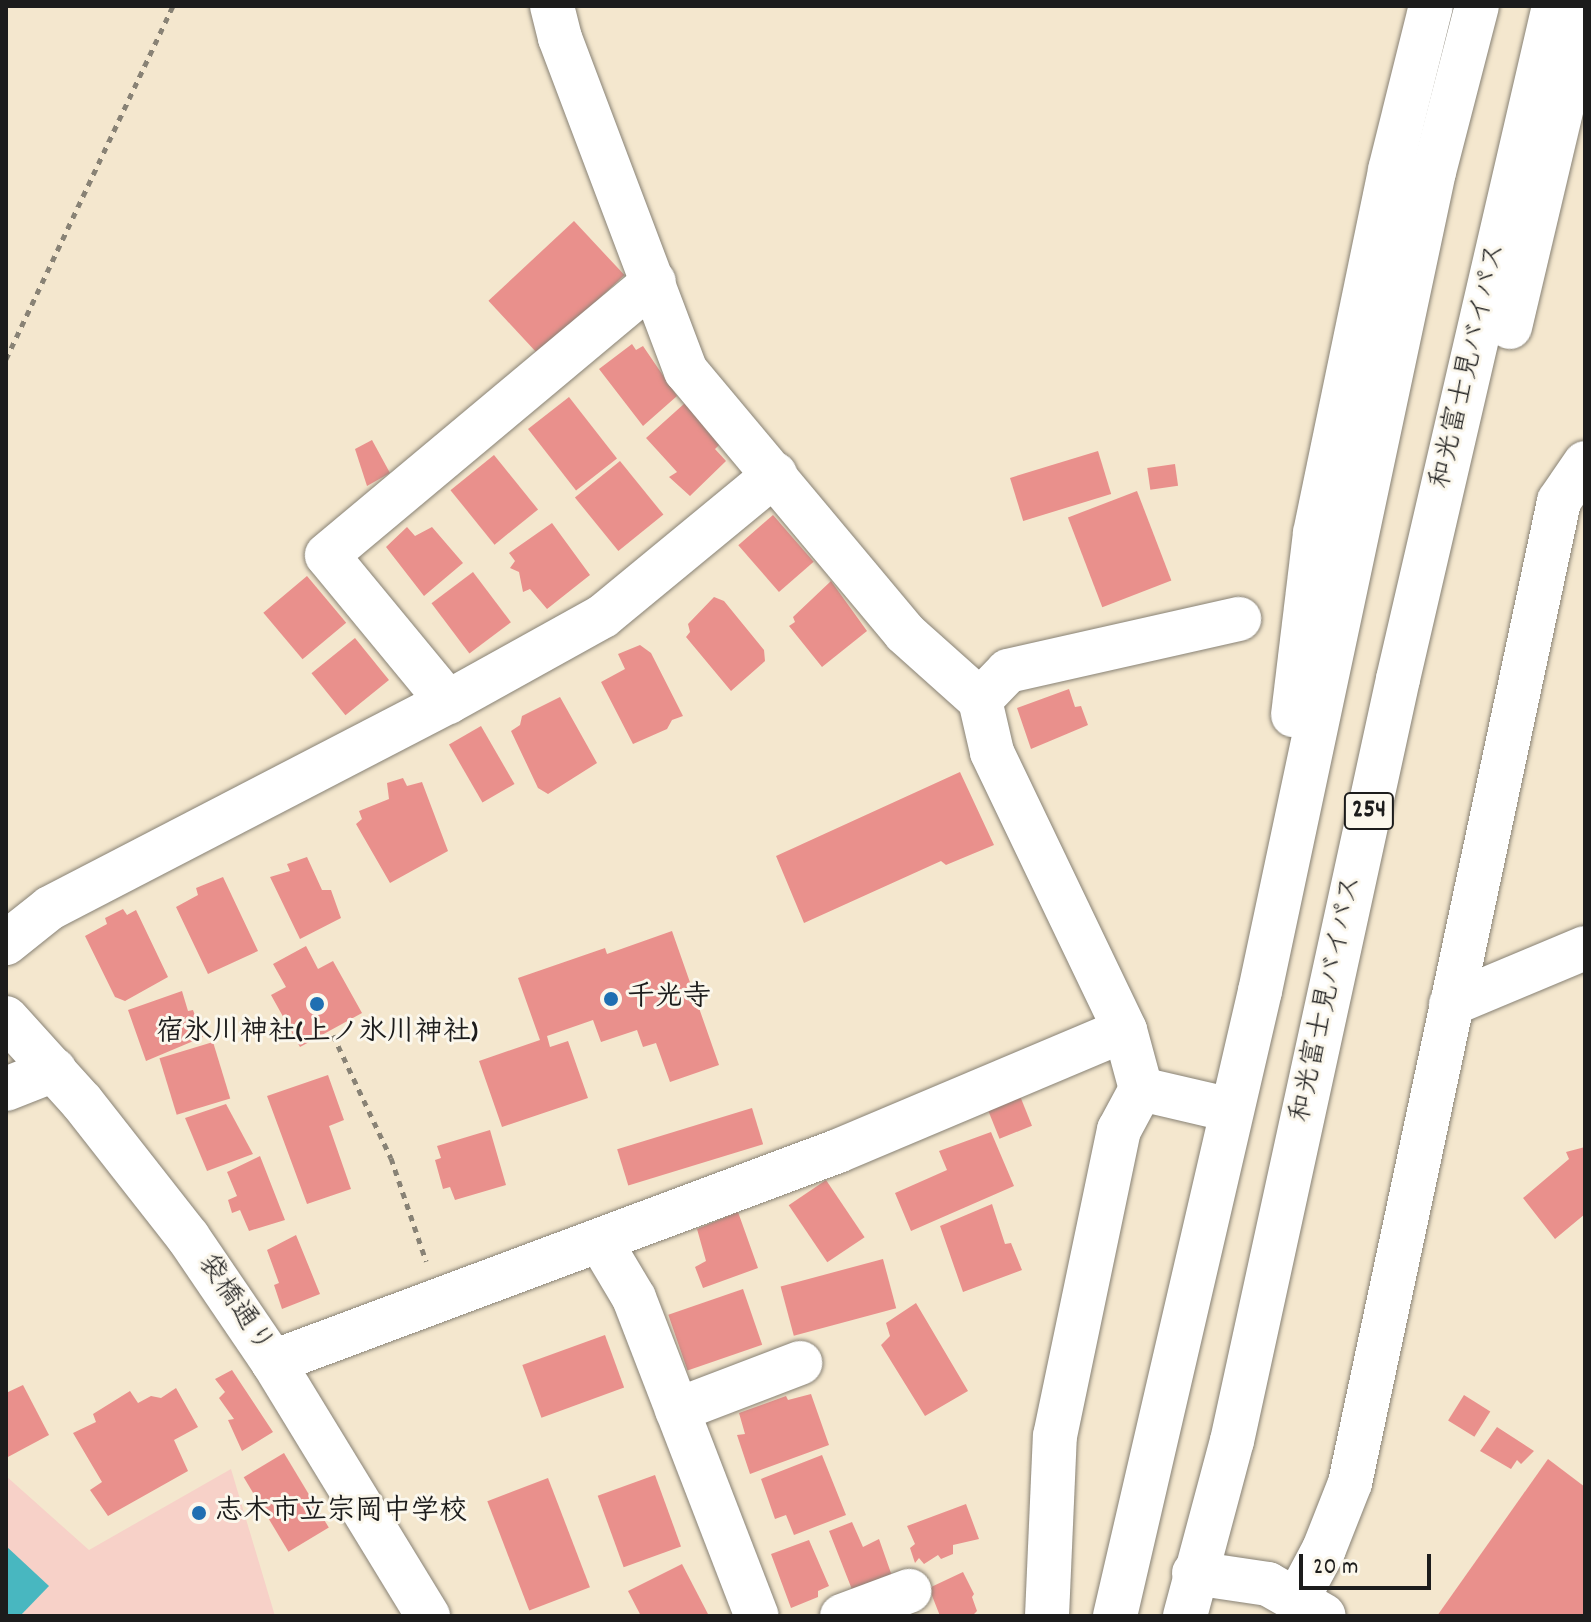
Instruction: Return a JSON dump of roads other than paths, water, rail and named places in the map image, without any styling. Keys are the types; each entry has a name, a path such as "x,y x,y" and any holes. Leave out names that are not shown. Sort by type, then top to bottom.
{"main road":[{"path":"552,6 560,38 686,371 905,633 980,700 992,752 1125,1030 1141,1089 1119,1130 1055,1436 1047,1616"},
{"path":"1260,991 1315,533 1390,170 1431,6"},
{"name":"254","path":"1115,1616 1260,991 1434,172 1477,6"},
{"name":"和光富士見バイパス","path":"1185,1616 1194,1573 1232,1441 1398,679 1554,6"},
{"path":"1398,679 1448,584 1585,10"},
{"path":"448,702 327,555 654,282"},
{"path":"1194,1573 1268,1584 1311,1607 1324,1549 1350,1483 1559,501 1585,463"},
{"path":"6,943 50,908 448,702 603,616 775,474"},
{"path":"980,700 1008,671 1239,619"},
{"path":"1451,1004 1585,948"},
{"name":"袋橋通り","path":"6,1018 54,1070 188,1237 273,1362 428,1616"},
{"path":"273,1362 838,1151 1125,1030"},
{"path":"6,1089 54,1070"},
{"path":"1141,1089 1231,1110"},
{"path":"600,1241 634,1298 757,1616"},
{"path":"677,1410 800,1363"},
{"path":"842,1616 909,1591"}],"water":[{"path":"6,1546 49,1586 20,1616 6,1616"}],"place":[{"name":"千光寺","path":"611,999"},
{"name":"宿氷川神社(上ノ氷川神社)","path":"317,1004"},
{"name":"志木市立宗岡中学校","path":"199,1513"}]}
